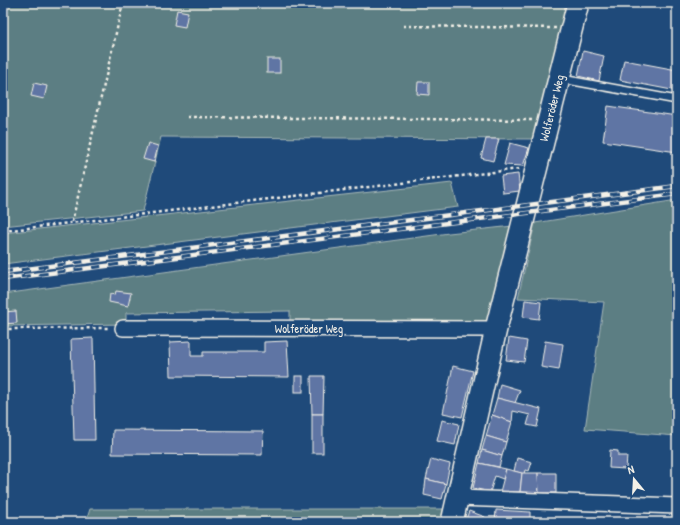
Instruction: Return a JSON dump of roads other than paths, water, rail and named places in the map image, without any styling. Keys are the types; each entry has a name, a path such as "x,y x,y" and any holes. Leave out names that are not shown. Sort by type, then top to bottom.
{"main road":[{"name":"Wolferöder Weg","path":"452,522 496,329 578,3"}],"street":[{"name":"Wolferöder Weg","path":"122,328 496,329"},
{"path":"458,498 677,506"}],"lane":[{"path":"560,79 677,100"}],"railway":[{"path":"3,272 677,186"},
{"path":"3,279 677,194"}]}
